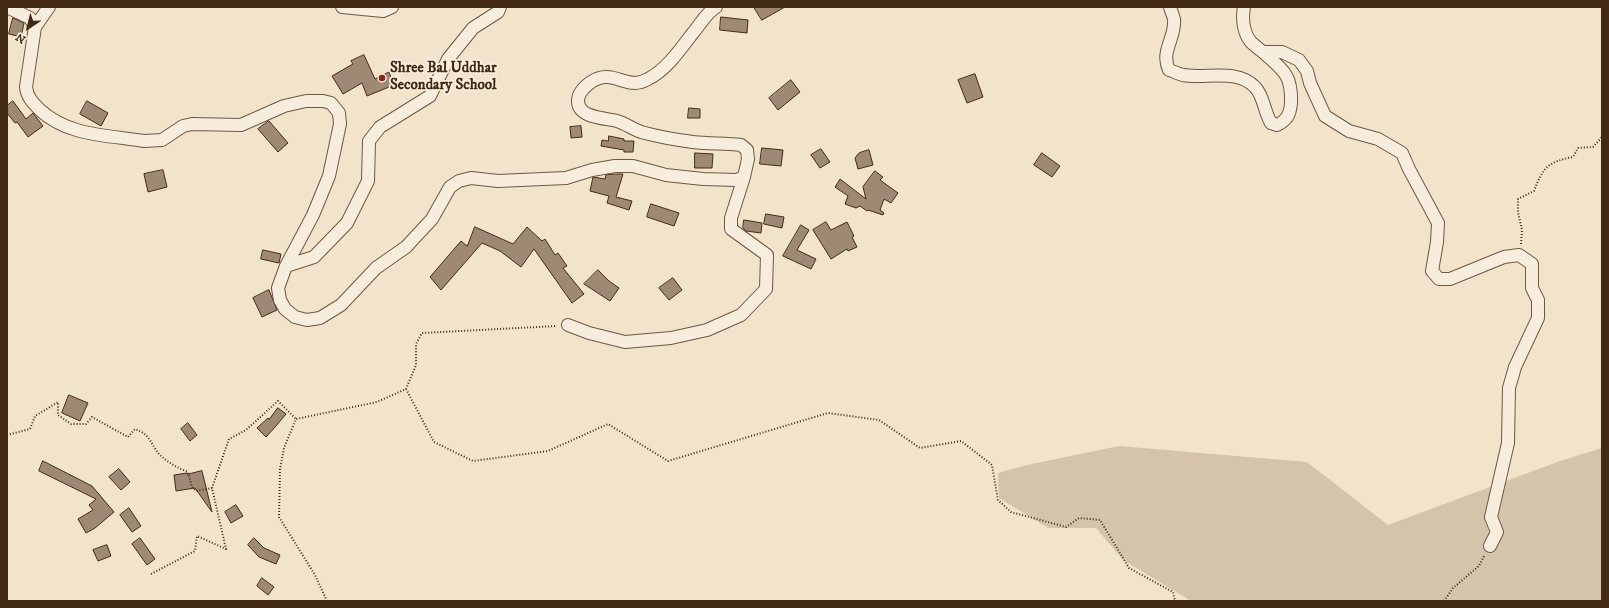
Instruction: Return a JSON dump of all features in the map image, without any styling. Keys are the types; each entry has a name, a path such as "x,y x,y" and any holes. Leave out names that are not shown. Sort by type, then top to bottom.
{"street":[{"path":"7,7 30,18 35,27"},
{"path":"49,7 35,27 26,87 27,95 34,105 49,119 74,130 144,141 153,141 162,140 183,126 205,124 241,124 284,106 306,101 323,101 331,103 339,113 340,124 329,176 313,215 286,266 278,288 280,300 285,309 295,317 307,320 320,318 341,304 376,268 406,247 432,219 450,187 459,181 471,178 498,181 566,178 592,170 615,166 633,166 666,175 703,179 736,180 744,177"},
{"path":"342,7 384,11 392,7"},
{"path":"286,266 314,257 347,223 368,181 369,141 380,127 430,96 448,59 473,28 498,12 500,7"},
{"path":"568,325 589,333 625,342 671,338 707,330 741,315 766,289 767,255 731,229 731,218 744,177 748,158 747,150 741,145 693,142 644,133 620,122 584,113 578,106 578,96 582,90 591,82 603,76 612,76 633,84 647,80 662,70 704,18 716,7"},
{"path":"1170,7 1174,19 1172,35 1165,61 1169,70 1183,75 1228,76 1243,79 1255,87 1271,124 1277,125 1286,121 1290,109 1291,91 1287,75 1251,42 1245,29 1242,16 1244,7"},
{"path":"1263,52 1282,52 1299,60 1307,71 1310,83 1325,116 1349,131 1378,139 1402,153 1408,169 1438,223 1437,242 1432,270 1439,279 1450,280 1504,257 1519,256 1532,264 1532,288 1538,300 1538,318 1515,366 1509,388 1508,443 1491,516 1497,532 1490,546"}],"path":[{"path":"1519,256 1522,230 1518,212 1518,199 1534,191 1541,173 1549,164 1574,157 1578,148 1593,147 1602,138"},
{"path":"296,420 377,402 406,389 416,365 416,344 422,333 568,325"},
{"path":"406,389 434,442 473,461 548,451 608,424 668,461 828,413 879,420 920,448 961,441 992,465 998,500 1011,512 1066,528 1079,518 1100,520 1129,568 1173,592 1175,601"},
{"path":"151,574 195,552 197,536 226,549 212,488 229,439 246,430 278,401 296,420"},
{"path":"7,435 30,429 35,416 58,402 58,415 71,424 86,424 92,417 128,437 135,429 144,432 160,455 175,466 188,472 192,487 196,491 212,488"},
{"path":"296,420 284,448 280,469 279,517 315,575 327,601"},
{"path":"1444,601 1453,588 1479,566 1490,546"}],"shaded area":[{"path":"1119,446 1307,462 1388,525 1560,461 1602,448 1602,601 1191,601 1123,560 1096,528 1048,528 999,498 998,473 1027,465"}],"building":[{"path":"754,7 785,7 762,20"},
{"path":"721,17 748,20 747,33 720,30"},
{"path":"13,18 24,23 21,37 9,34"},
{"path":"364,55 375,79 389,72 394,85 367,96 362,83 343,94 332,76 353,64 351,61"},
{"path":"975,74 983,97 967,103 958,80"},
{"path":"791,80 800,92 778,110 769,98"},
{"path":"13,101 26,119 33,113 43,126 28,137 17,122 15,123 7,113 7,106"},
{"path":"87,101 108,113 101,126 80,114"},
{"path":"689,108 700,109 700,118 688,118"},
{"path":"269,121 288,143 278,152 258,129"},
{"path":"581,126 582,137 571,138 570,127"},
{"path":"609,136 624,139 624,141 634,141 633,152 624,152 624,150 601,146 602,140 608,141"},
{"path":"762,148 783,150 781,166 760,164"},
{"path":"821,149 830,162 820,168 811,155"},
{"path":"869,150 873,165 858,169 855,158 859,153"},
{"path":"695,153 713,154 712,168 695,168"},
{"path":"1042,153 1060,166 1052,177 1034,165"},
{"path":"163,170 167,187 148,192 144,174"},
{"path":"875,171 883,177 880,180 898,193 891,203 884,199 880,210 884,213 883,215 868,210 867,211 860,206 856,208 845,204 848,196 835,187 840,179 866,199 863,187"},
{"path":"623,174 616,197 632,201 629,210 607,203 609,196 590,191 593,177 605,179 606,175"},
{"path":"651,204 679,213 674,226 647,217"},
{"path":"766,214 784,217 782,228 764,224"},
{"path":"744,220 762,223 761,233 746,231 743,228"},
{"path":"826,222 831,230 847,222 854,236 852,237 857,247 848,251 847,249 831,259 813,230"},
{"path":"801,225 809,230 797,250 816,259 811,269 783,256"},
{"path":"475,227 513,244 527,227 542,241 545,239 555,255 558,253 567,266 563,268 584,294 572,303 534,249 521,267 500,251 482,243 441,290 430,277 461,241 467,246"},
{"path":"263,250 281,254 279,263 261,259"},
{"path":"598,270 619,288 610,301 584,284"},
{"path":"673,278 682,290 669,300 659,288"},
{"path":"269,290 277,310 262,317 253,298"},
{"path":"69,395 88,403 80,421 62,413"},
{"path":"278,408 286,414 266,437 257,428 268,418 269,419"},
{"path":"188,423 197,435 190,441 181,429"},
{"path":"43,461 92,486 114,512 95,528 86,533 78,519 93,510 89,505 96,499 39,471"},
{"path":"119,469 130,482 121,490 109,477"},
{"path":"202,471 212,512 195,488 176,491 174,475"},
{"path":"236,505 243,516 231,523 225,512"},
{"path":"129,508 141,526 132,532 120,515"},
{"path":"140,538 155,559 147,565 132,544"},
{"path":"254,538 264,548 280,555 276,564 259,557 248,545"},
{"path":"107,545 111,556 98,561 93,550"},
{"path":"262,578 274,587 268,595 257,586"}],"place":[{"name":"Shree Bal Uddhar Secondary School","path":"382,78"}]}
